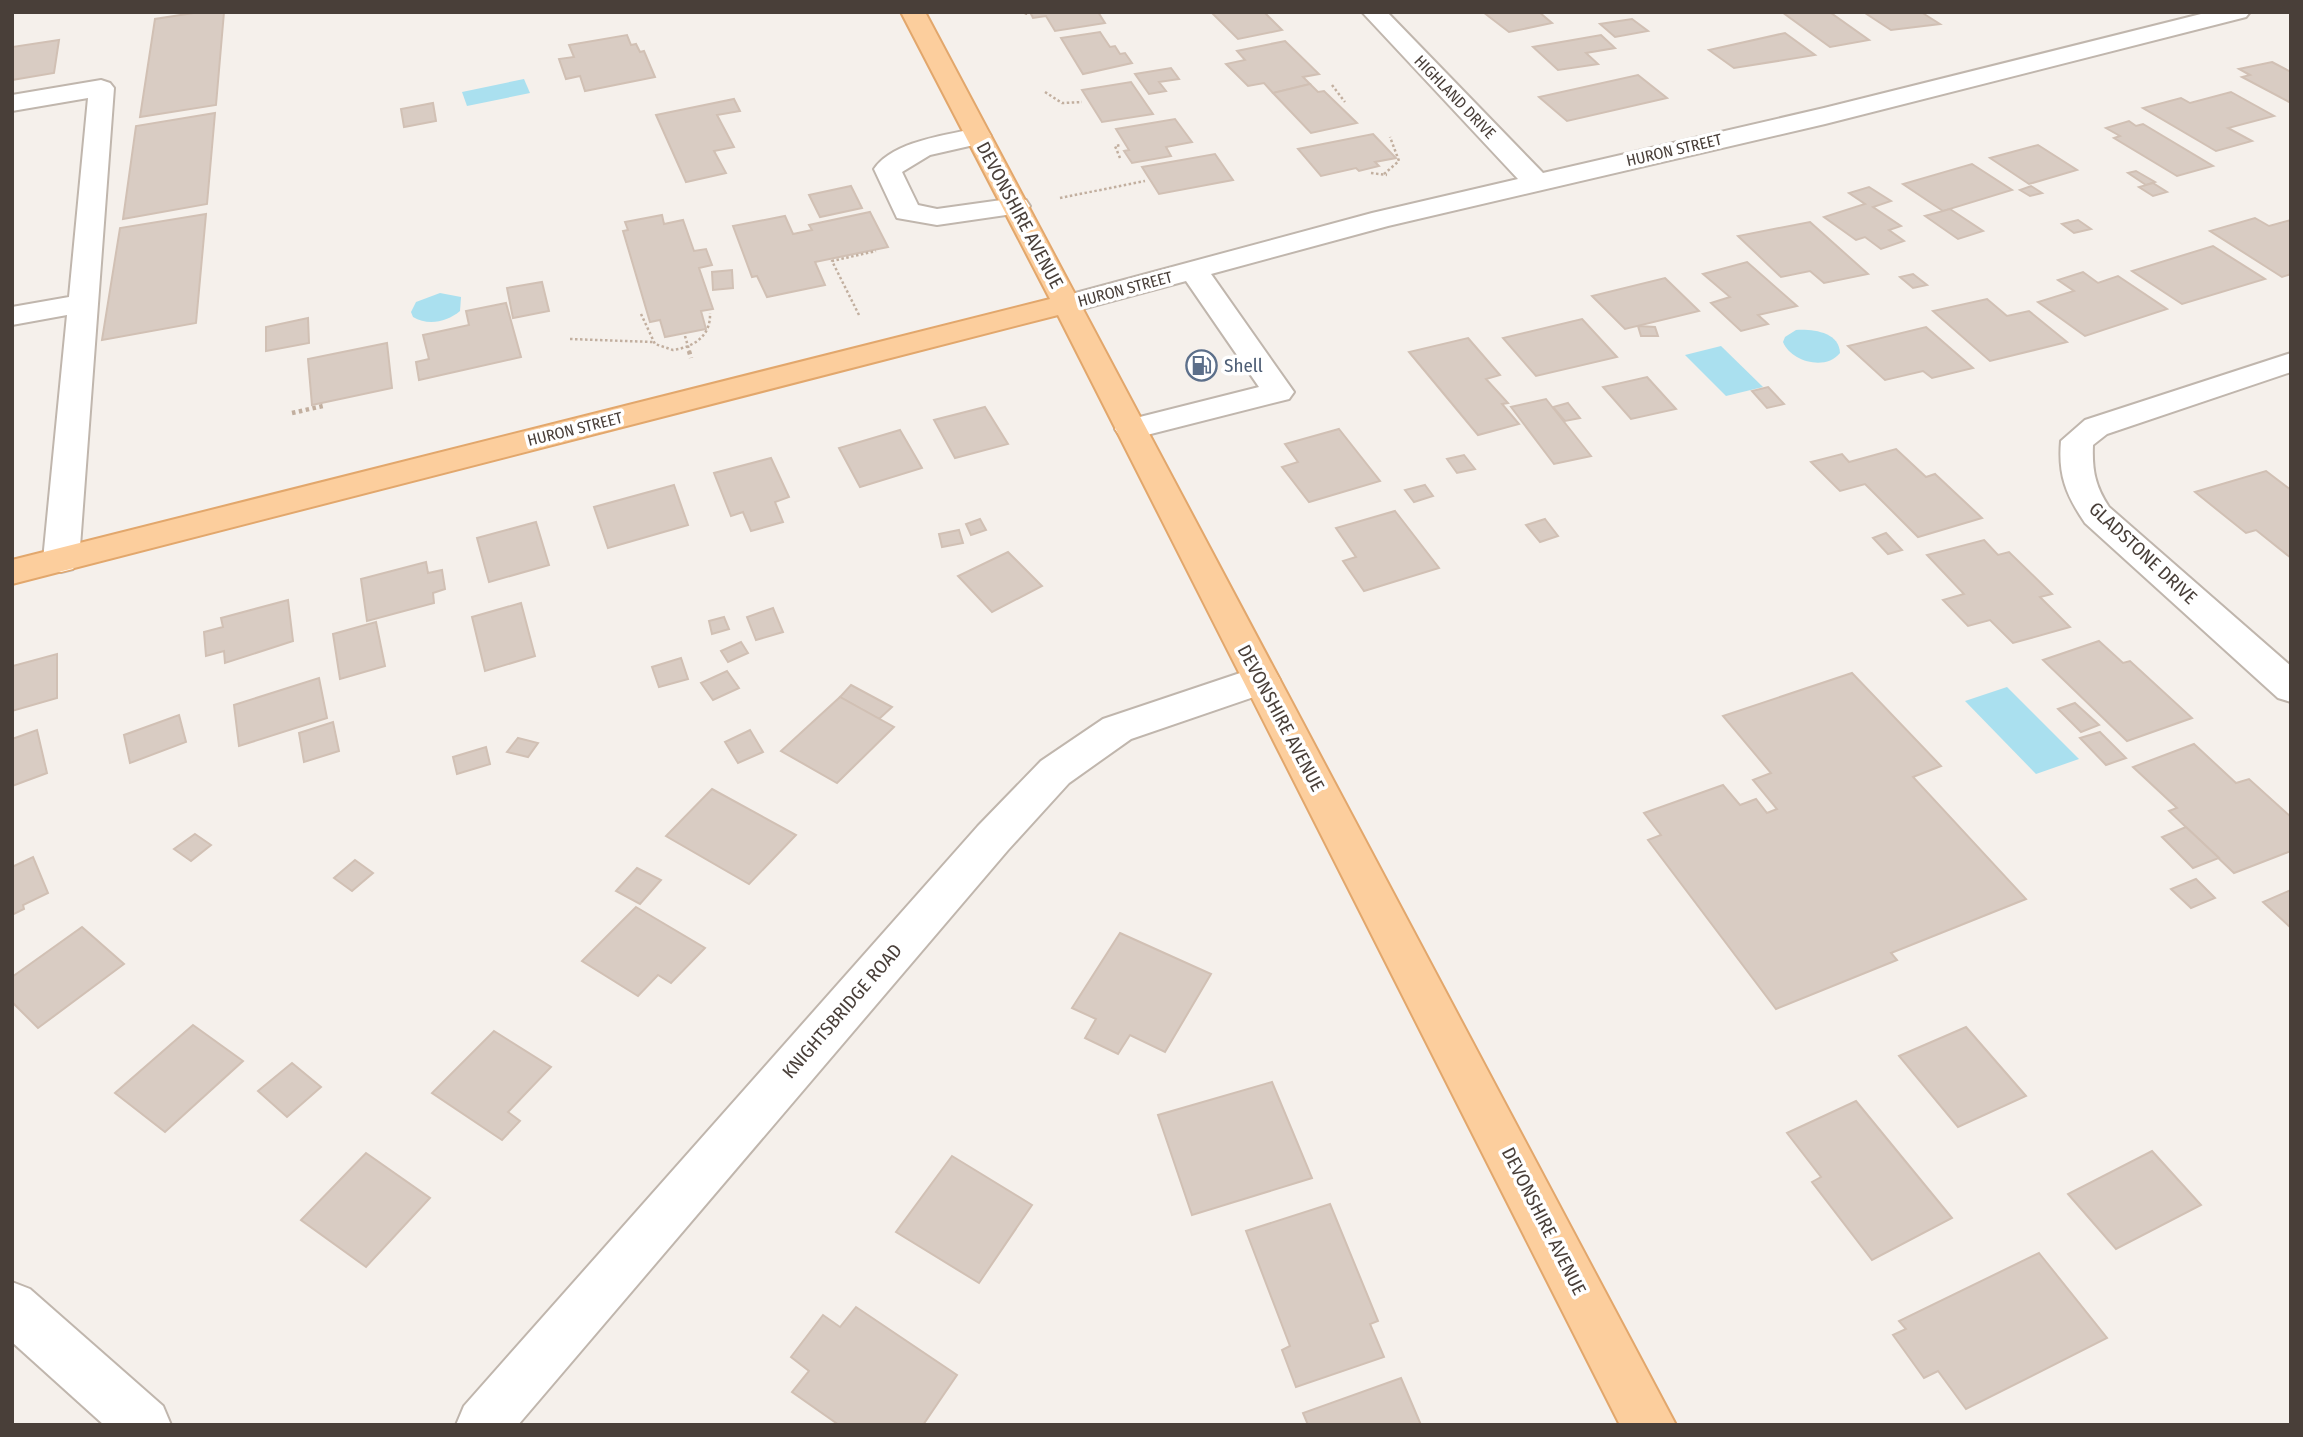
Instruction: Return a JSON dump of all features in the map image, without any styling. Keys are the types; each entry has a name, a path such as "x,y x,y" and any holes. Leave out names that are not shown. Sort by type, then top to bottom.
{"main road":[{"name":"DEVONSHIRE AVENUE","path":"913,12 1016,205 1649,1425"},
{"name":"HURON STREET","path":"12,572 1067,304"}],"street":[{"name":"HIGHLAND DRIVE","path":"1374,12 1536,182"},
{"name":"HURON STREET","path":"1067,304 1382,219 1825,116 2061,54 2238,12"},
{"path":"12,103 101,88 61,559"},
{"path":"978,136 921,149 887,169 907,212 937,217 1016,205"},
{"path":"1131,429 1278,392 1194,271"},
{"path":"12,316 82,303"},
{"name":"GLADSTONE DRIVE","path":"2291,362 2096,427 2077,441 2075,467 2078,488 2097,515 2291,688"},
{"name":"KNIGHTSBRIDGE ROAD","path":"483,1425 993,838 1055,772 1117,729 1261,680"},
{"path":"12,1307 144,1425"}],"path":[{"path":"1020,12 1028,13"},
{"path":"1332,85 1345,102"},
{"path":"1045,92 1052,101 1066,105 1082,102"},
{"path":"1383,175 1399,162 1390,137"},
{"path":"1120,158 1115,146 1121,145"},
{"path":"1051,200 1145,181"},
{"path":"864,325 832,261 876,251"},
{"path":"641,314 653,342 661,348 698,342 707,333 712,321 710,313"},
{"path":"685,336 694,368"},
{"path":"570,339 653,342"},
{"path":"292,413 323,406"}],"water":[{"path":"524,79 530,93 467,106 462,92"},
{"path":"440,293 461,297 460,311 437,322 413,317 411,312 416,302"},
{"path":"1796,330 1817,331 1830,336 1839,346 1840,353 1834,359 1818,363 1793,355 1783,342 1785,337"},
{"path":"1721,346 1763,387 1726,396 1685,355"},
{"path":"2007,687 2079,759 2036,774 1965,701"}],"building":[{"path":"200,12 224,12 216,105 140,117 155,19"},
{"path":"1030,12 1098,12 1105,23 1055,31 1046,16 1033,18"},
{"path":"1211,12 1264,12 1282,30 1238,39"},
{"path":"1483,12 1539,12 1552,23 1509,32"},
{"path":"1782,12 1831,13 1869,40 1830,47"},
{"path":"1921,12 1940,24 1891,30 1865,13"},
{"path":"1632,19 1648,31 1615,37 1600,24"},
{"path":"1100,32 1110,47 1115,46 1120,54 1125,53 1132,63 1083,74 1061,38"},
{"path":"1785,33 1815,55 1734,68 1709,50"},
{"path":"627,35 631,45 636,44 640,52 644,51 655,77 585,91 580,76 566,79 559,59 574,57 569,45"},
{"path":"1601,35 1615,48 1586,53 1598,64 1558,70 1533,47"},
{"path":"59,40 54,73 12,80 12,47"},
{"path":"1285,41 1319,74 1303,77 1310,84 1273,93 1264,83 1248,86 1226,64 1245,60 1237,51"},
{"path":"2272,62 2291,72 2291,103 2242,77 2250,75 2239,69"},
{"path":"1171,68 1179,79 1159,82 1166,91 1149,94 1135,74"},
{"path":"1638,75 1667,98 1567,121 1539,97"},
{"path":"1131,82 1153,114 1102,122 1082,90"},
{"path":"1310,84 1318,92 1324,91 1357,123 1311,133 1273,93"},
{"path":"2231,92 2274,116 2228,128 2252,141 2216,151 2143,108 2181,98 2190,103"},
{"path":"734,99 740,111 717,115 734,147 714,151 726,173 686,182 656,115"},
{"path":"433,103 436,121 404,127 401,109"},
{"path":"215,113 207,204 123,219 136,126"},
{"path":"1175,119 1192,142 1166,147 1171,156 1132,163 1124,151 1129,150 1116,129"},
{"path":"2129,121 2136,126 2143,124 2213,166 2177,176 2114,138 2120,136 2106,128"},
{"path":"1373,134 1396,158 1375,162 1379,166 1359,171 1356,168 1321,176 1298,149"},
{"path":"2038,145 2077,170 2029,184 1990,158"},
{"path":"1215,154 1233,180 1159,194 1142,167"},
{"path":"1972,164 2012,190 1943,211 1903,184"},
{"path":"2136,171 2155,182 2146,185 2128,173"},
{"path":"2153,183 2167,192 2153,196 2139,187"},
{"path":"851,186 862,208 820,217 809,195"},
{"path":"2031,186 2042,193 2030,196 2020,190"},
{"path":"1869,187 1891,201 1873,207 1901,226 1889,230 1904,241 1881,249 1865,237 1856,240 1824,217 1865,204 1849,193"},
{"path":"1950,209 1983,231 1958,239 1925,216"},
{"path":"870,212 888,247 815,262 825,285 767,297 757,276 752,277 733,226 785,216 793,234 812,230 809,225"},
{"path":"206,214 196,323 102,340 120,228"},
{"path":"662,215 664,224 683,220 694,251 706,249 712,265 699,268 713,309 701,311 706,329 665,337 660,320 650,322 623,231 628,230 625,222"},
{"path":"2255,218 2269,226 2291,220 2291,274 2282,277 2210,231"},
{"path":"2078,220 2091,229 2074,233 2062,224"},
{"path":"1810,222 1868,274 1824,283 1810,271 1781,277 1738,236"},
{"path":"2213,246 2265,279 2182,304 2132,271"},
{"path":"1747,262 1797,306 1758,315 1768,324 1741,331 1711,303 1730,297 1703,274"},
{"path":"732,270 733,288 713,290 712,272"},
{"path":"2083,272 2098,283 2118,276 2167,309 2085,336 2038,302 2074,291 2058,280"},
{"path":"1913,274 1927,285 1913,288 1900,277"},
{"path":"1665,278 1699,311 1625,329 1592,296"},
{"path":"542,282 549,311 513,318 507,288"},
{"path":"1987,299 2007,316 2029,311 2067,342 1990,361 1933,311"},
{"path":"506,303 521,357 419,380 416,362 429,359 423,335 469,325 466,311"},
{"path":"308,318 309,343 266,351 266,327"},
{"path":"1582,319 1617,357 1536,376 1503,338"},
{"path":"1638,326 1655,327 1658,336 1641,336"},
{"path":"1926,327 1973,368 1932,378 1923,371 1885,380 1848,346"},
{"path":"1468,338 1500,375 1486,379 1508,403 1502,404 1519,424 1478,435 1409,352"},
{"path":"387,343 392,388 312,405 308,359"},
{"path":"1647,377 1676,409 1631,419 1603,387"},
{"path":"1768,387 1784,404 1767,408 1752,391"},
{"path":"1546,399 1591,456 1554,464 1511,407"},
{"path":"1568,403 1580,418 1565,421 1553,407"},
{"path":"985,407 1008,444 955,458 934,420"},
{"path":"1339,429 1380,481 1309,502 1282,467 1298,462 1285,444"},
{"path":"900,430 922,468 860,487 839,448"},
{"path":"1896,449 1926,477 1935,474 1982,518 1918,537 1865,484 1840,491 1811,462 1842,454 1849,462"},
{"path":"1464,455 1475,469 1457,473 1447,459"},
{"path":"771,458 789,497 775,502 783,522 751,531 743,512 731,516 714,473"},
{"path":"2266,471 2291,490 2291,558 2256,530 2246,533 2195,492"},
{"path":"674,485 688,525 608,548 594,507"},
{"path":"1425,485 1433,496 1414,502 1405,490"},
{"path":"1395,511 1439,568 1364,591 1343,561 1356,557 1336,528"},
{"path":"980,519 986,530 971,535 966,524"},
{"path":"1545,519 1558,536 1540,542 1526,525"},
{"path":"536,522 549,565 489,582 477,538"},
{"path":"959,530 963,543 942,547 939,534"},
{"path":"1886,533 1902,550 1888,554 1873,538"},
{"path":"1984,540 1998,555 2009,552 2052,594 2040,597 2070,627 2013,643 1990,620 1968,626 1943,600 1964,594 1927,555"},
{"path":"1008,552 1042,586 992,612 958,576"},
{"path":"426,562 428,573 442,570 445,589 433,593 434,603 367,621 361,579"},
{"path":"288,600 293,641 225,663 224,651 206,656 204,632 223,627 221,618"},
{"path":"521,603 535,656 485,671 472,617"},
{"path":"773,608 783,632 756,640 747,617"},
{"path":"724,617 729,629 712,634 709,621"},
{"path":"376,622 385,666 340,679 333,634"},
{"path":"2099,641 2123,663 2130,661 2192,718 2127,741 2043,660"},
{"path":"741,642 748,653 728,662 721,651"},
{"path":"57,654 57,698 12,711 12,660 13,666"},
{"path":"681,658 688,679 659,687 652,667"},
{"path":"727,671 739,688 713,700 701,683"},
{"path":"1852,673 1941,766 1913,777 2026,899 1891,953 1897,960 1776,1009 1648,840 1661,835 1644,813 1723,785 1740,805 1756,799 1767,813 1777,809 1753,780 1771,773 1723,716"},
{"path":"319,678 327,718 239,746 234,705"},
{"path":"851,685 892,707 879,719 840,697"},
{"path":"840,697 894,727 837,783 781,751"},
{"path":"2075,703 2099,725 2081,732 2058,709"},
{"path":"179,715 186,742 130,763 124,735"},
{"path":"333,722 339,751 304,762 299,733"},
{"path":"37,730 47,773 12,786 12,739"},
{"path":"750,730 763,752 738,763 725,742"},
{"path":"2100,732 2126,758 2106,765 2080,738"},
{"path":"518,738 538,743 528,757 507,752"},
{"path":"2194,744 2236,783 2249,779 2291,817 2291,851 2234,873 2169,811 2177,808 2133,767"},
{"path":"486,747 490,764 457,774 453,757"},
{"path":"712,789 796,835 749,884 666,836"},
{"path":"2186,827 2219,858 2193,868 2162,837"},
{"path":"195,834 211,845 191,861 174,849"},
{"path":"33,857 48,893 23,905 24,909 12,915 12,867"},
{"path":"355,860 373,873 352,891 334,878"},
{"path":"637,868 661,880 640,904 616,891"},
{"path":"2196,879 2215,898 2191,908 2171,889"},
{"path":"2291,890 2291,928 2263,902"},
{"path":"636,907 705,948 671,983 658,975 638,996 582,961"},
{"path":"82,927 124,964 38,1028 12,1002 12,977"},
{"path":"1120,933 1211,974 1165,1052 1130,1035 1118,1054 1085,1038 1096,1019 1072,1008"},
{"path":"193,1025 243,1061 165,1132 115,1093"},
{"path":"1966,1027 2026,1096 1958,1127 1899,1056"},
{"path":"494,1031 551,1067 508,1112 520,1121 502,1140 432,1093"},
{"path":"292,1063 321,1087 287,1117 258,1091"},
{"path":"1272,1082 1312,1178 1192,1215 1158,1115"},
{"path":"1856,1101 1952,1218 1872,1260 1812,1182 1821,1177 1787,1133"},
{"path":"2152,1151 2201,1205 2116,1249 2068,1194"},
{"path":"366,1153 430,1198 366,1267 301,1220"},
{"path":"952,1156 1032,1205 979,1283 896,1232"},
{"path":"1330,1204 1378,1321 1370,1324 1384,1357 1296,1387 1282,1350 1290,1346 1246,1231"},
{"path":"2039,1253 2107,1338 1966,1409 1938,1371 1924,1378 1893,1335 1906,1329 1899,1321"},
{"path":"856,1307 957,1375 923,1425 839,1425 792,1392 809,1371 791,1357 823,1315 840,1327"},
{"path":"1401,1378 1421,1425 1308,1425 1303,1413"}],"place":[{"name":"Shell","path":"1201,365"}]}
